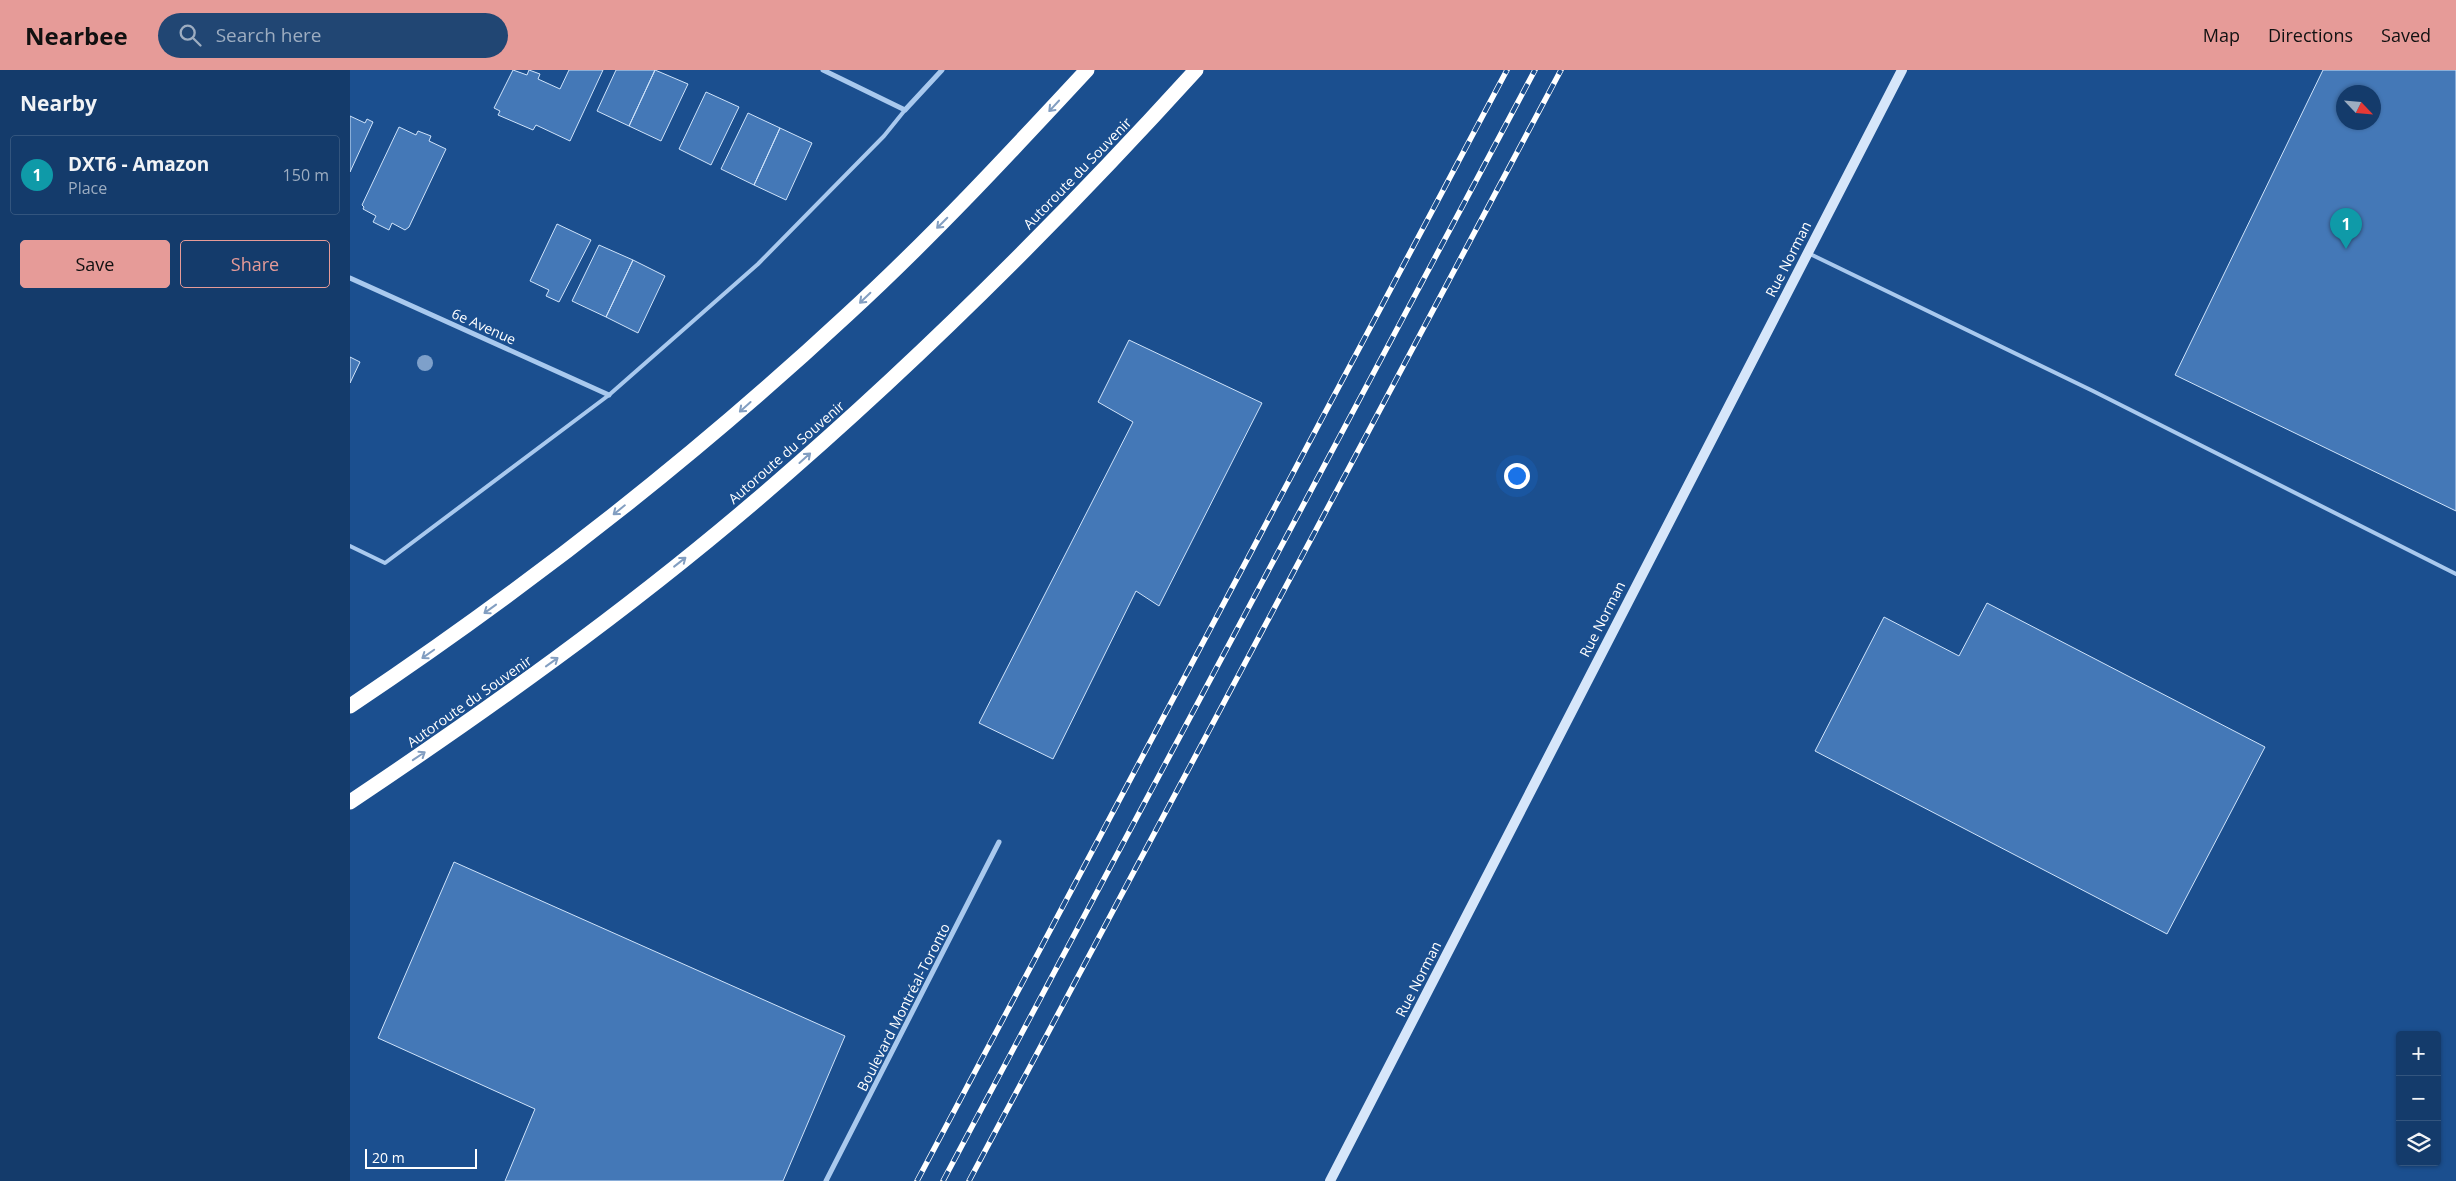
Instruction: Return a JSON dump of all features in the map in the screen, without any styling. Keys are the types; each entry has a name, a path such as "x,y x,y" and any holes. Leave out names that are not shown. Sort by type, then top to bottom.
{"highway":[{"path":"350,706 522,586 736,415 901,264 969,196 1087,70"},
{"name":"Autoroute du Souvenir","path":"350,802 466,724 604,622 694,552 797,464 982,294 1115,158 1196,70"},
{"path":"350,814 379,783"}],"street":[{"path":"822,70 905,110 942,70"},
{"name":"Rue Norman","path":"1330,1181 1902,70"},
{"name":"6e Avenue","path":"350,278 609,395"},
{"name":"Boulevard Montréal-Toronto","path":"826,1181 999,842"}],"lane":[{"path":"350,546 385,563 609,395 758,264 884,136 905,110"},
{"path":"1807,252 2093,391 2456,574"}],"building":[{"path":"513,70 527,75 529,70 540,74 538,79 560,89 569,70 603,70 570,141 536,125 533,130 498,115 500,111 494,108"},
{"path":"616,70 655,70 629,126 597,111"},
{"path":"655,70 688,84 661,141 629,126"},
{"path":"2323,70 2456,70 2456,511 2175,375"},
{"path":"706,92 739,107 711,165 679,149"},
{"path":"748,113 780,128 754,185 721,169"},
{"path":"350,116 365,123 367,119 373,122 350,172"},
{"path":"399,127 416,135 418,131 431,136 429,141 446,149 409,227 405,230 392,223 389,230 373,222 376,216 363,209 362,205"},
{"path":"780,128 812,143 786,200 754,185"},
{"path":"557,224 591,240 559,302 546,296 549,290 530,281"},
{"path":"599,245 633,260 606,317 572,301"},
{"path":"633,260 665,276 638,333 606,317"},
{"path":"1129,340 1262,403 1159,606 1136,591 1053,759 979,723 1133,422 1098,402"},
{"path":"350,357 360,362 350,383"},
{"path":"1987,603 2265,747 2167,934 1815,751 1884,617 1959,656"},
{"path":"454,862 845,1036 783,1181 505,1181 535,1109 378,1038"}],"railway":[{"path":"917,1181 1507,70"},
{"path":"943,1181 1535,70"},
{"path":"969,1181 1561,70"}],"place":[{"name":"DXT6 - Amazon","path":"2346,249"}]}
